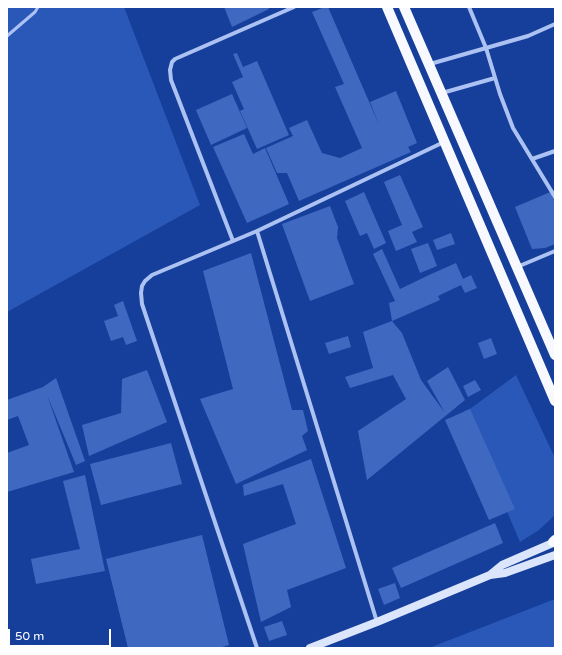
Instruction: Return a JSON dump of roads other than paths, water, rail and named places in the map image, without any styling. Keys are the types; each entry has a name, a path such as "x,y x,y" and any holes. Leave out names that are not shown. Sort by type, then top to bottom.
{"main road":[{"path":"387,7 555,401"},
{"path":"404,7 555,355"},
{"path":"490,575 502,565 554,541"},
{"path":"310,648 378,622 490,575 505,573 555,555"}],"street":[{"path":"233,241 171,80 170,70 172,62 175,59 294,7"},
{"path":"469,7 486,48 513,128 555,197"},
{"path":"429,64 528,36 555,24"},
{"path":"442,93 495,78"},
{"path":"257,648 142,304 142,286 145,281 152,276 257,231 445,142"},
{"path":"532,159 555,151"},
{"path":"257,231 378,622"},
{"path":"517,267 555,251"}],"lane":[{"path":"7,36 35,12 38,7"}]}
